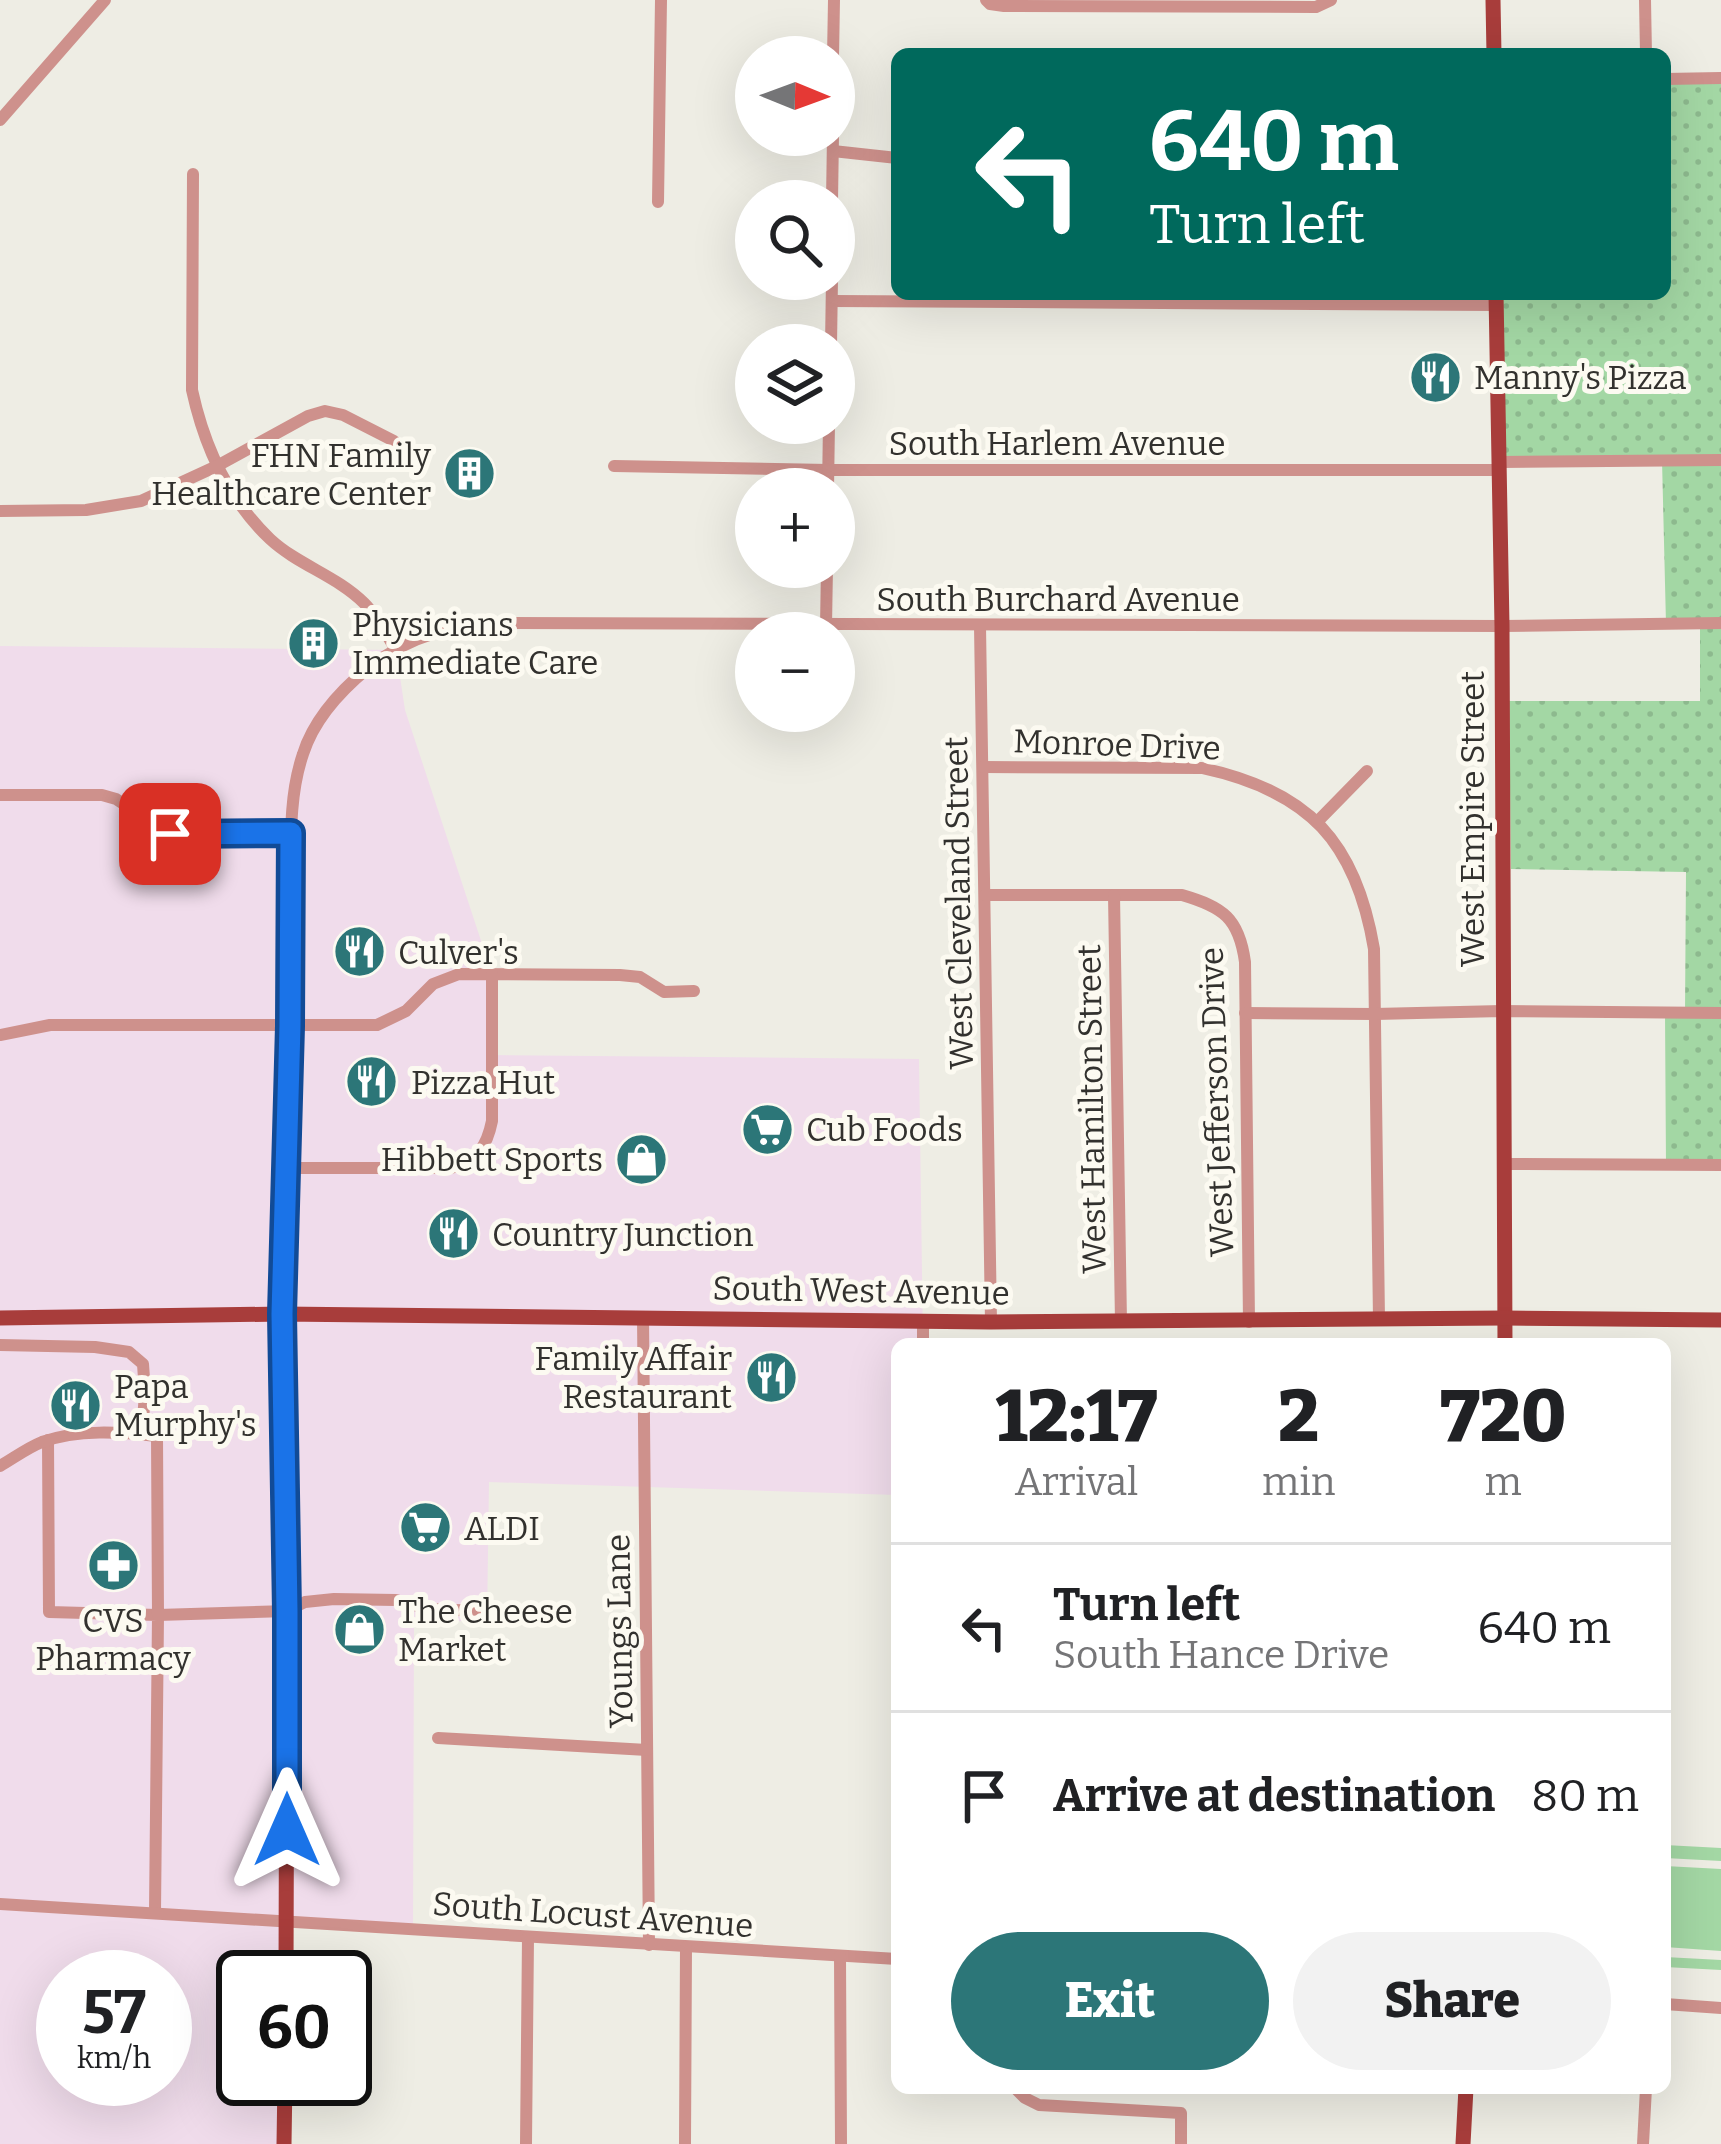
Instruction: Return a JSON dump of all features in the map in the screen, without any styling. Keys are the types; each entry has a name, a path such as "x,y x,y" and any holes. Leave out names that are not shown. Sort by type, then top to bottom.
{"main road":[{"path":"1493,0 1493,48"},
{"name":"West Empire Street","path":"1496,300 1504,1338"},
{"path":"282,1314 286,1950"},
{"name":"South West Avenue","path":"0,1318 282,1314 923,1322 1721,1320"},
{"path":"1463,2144 1466,2094"},
{"path":"284,2144 285,2106"}],"street":[{"path":"0,119 105,0"},
{"path":"658,202 661,0"},
{"path":"833,36 834,0"},
{"path":"986,0 1004,6 1249,7 1316,7 1331,0"},
{"path":"1645,0 1646,48"},
{"path":"1671,79 1721,78"},
{"path":"855,153 891,157"},
{"path":"193,174 192,390 217,466 270,538 355,594 395,650"},
{"path":"831,324 832,302 1275,300"},
{"path":"0,511 86,510 141,501 325,411 394,441"},
{"name":"South Harlem Avenue","path":"855,470 1721,460"},
{"name":"South Harlem Avenue","path":"614,466 735,468"},
{"name":"South Burchard Avenue","path":"855,626 1721,622"},
{"name":"South Burchard Avenue","path":"291,833 296,778 322,714 348,685 395,650 432,632 468,625 735,626"},
{"name":"West Cleveland Street","path":"980,626 991,1322"},
{"name":"Monroe Drive","path":"983,767 1202,768 1263,784 1317,822 1340,851 1367,910 1374,949 1379,1321"},
{"path":"1317,822 1367,771"},
{"path":"0,795 102,795 170,834 291,833 282,1314"},
{"name":"West Jefferson Drive","path":"985,896 1182,895 1210,903 1230,917 1242,939 1246,1013 1249,1322"},
{"name":"West Hamilton Street","path":"1114,896 1120,1322"},
{"path":"0,1035 50,1025 377,1025 406,1011 433,984 459,974 620,975 640,977 664,992 694,992"},
{"path":"285,1168 464,1165 487,1143 492,1121 492,974"},
{"path":"1246,1013 1721,1013"},
{"path":"1505,1164 1721,1165"},
{"name":"Youngs Lane","path":"643,1317 649,1945"},
{"path":"923,1322 923,1338"},
{"path":"0,1345 129,1352 142,1364 142,1434"},
{"path":"0,1466 48,1440 88,1433 157,1436 155,1912"},
{"path":"48,1440 50,1612 287,1611 305,1601 334,1599 483,1610"},
{"path":"438,1738 647,1750"},
{"name":"South Locust Avenue","path":"0,1904 891,1959"},
{"path":"526,2144 528,1937"},
{"path":"685,2144 686,1947"},
{"path":"839,1956 841,2144"},
{"path":"1671,2004 1721,2008"},
{"path":"1021,2094 1040,2104 1181,2113 1181,2144"},
{"path":"1643,2144 1646,2094"}],"shaded area":[{"path":"0,646 396,650 405,710 492,974 492,1055 919,1059 923,1338 891,1338 891,1495 489,1482 487,1620 414,1623 413,1930 287,1921 286,1950 216,1950 216,2106 285,2106 284,2144 0,2144"}],"green space":[{"path":"1671,77 1721,77 1721,1165 1666,1165 1665,1013 1685,1012 1686,872 1511,869 1509,701 1700,701 1700,624 1666,624 1662,460 1500,462 1500,300 1671,300"},
{"path":"1671,1845 1721,1848 1721,1861 1671,1858"},
{"path":"1671,1866 1721,1869 1721,1951 1671,1947"},
{"path":"1671,1957 1721,1960 1721,1970 1671,1967"}],"place":[{"name":"Manny's Pizza","path":"1435,377"},
{"name":"FHN Family Healthcare Center","path":"470,474"},
{"name":"Physicians Immediate Care","path":"313,643"},
{"name":"Culver's","path":"359,952"},
{"name":"Pizza Hut","path":"372,1082"},
{"name":"Cub Foods","path":"767,1129"},
{"name":"Hibbett Sports","path":"642,1159"},
{"name":"Country Junction","path":"453,1234"},
{"name":"Family Affair Restaurant","path":"771,1377"},
{"name":"Papa Murphy's","path":"75,1405"},
{"name":"ALDI","path":"425,1528"},
{"name":"CVS Pharmacy","path":"113,1566"},
{"name":"The Cheese Market","path":"359,1630"}],"route":[{"path":"170,834 291,833 282,1314 287,1830"}]}
